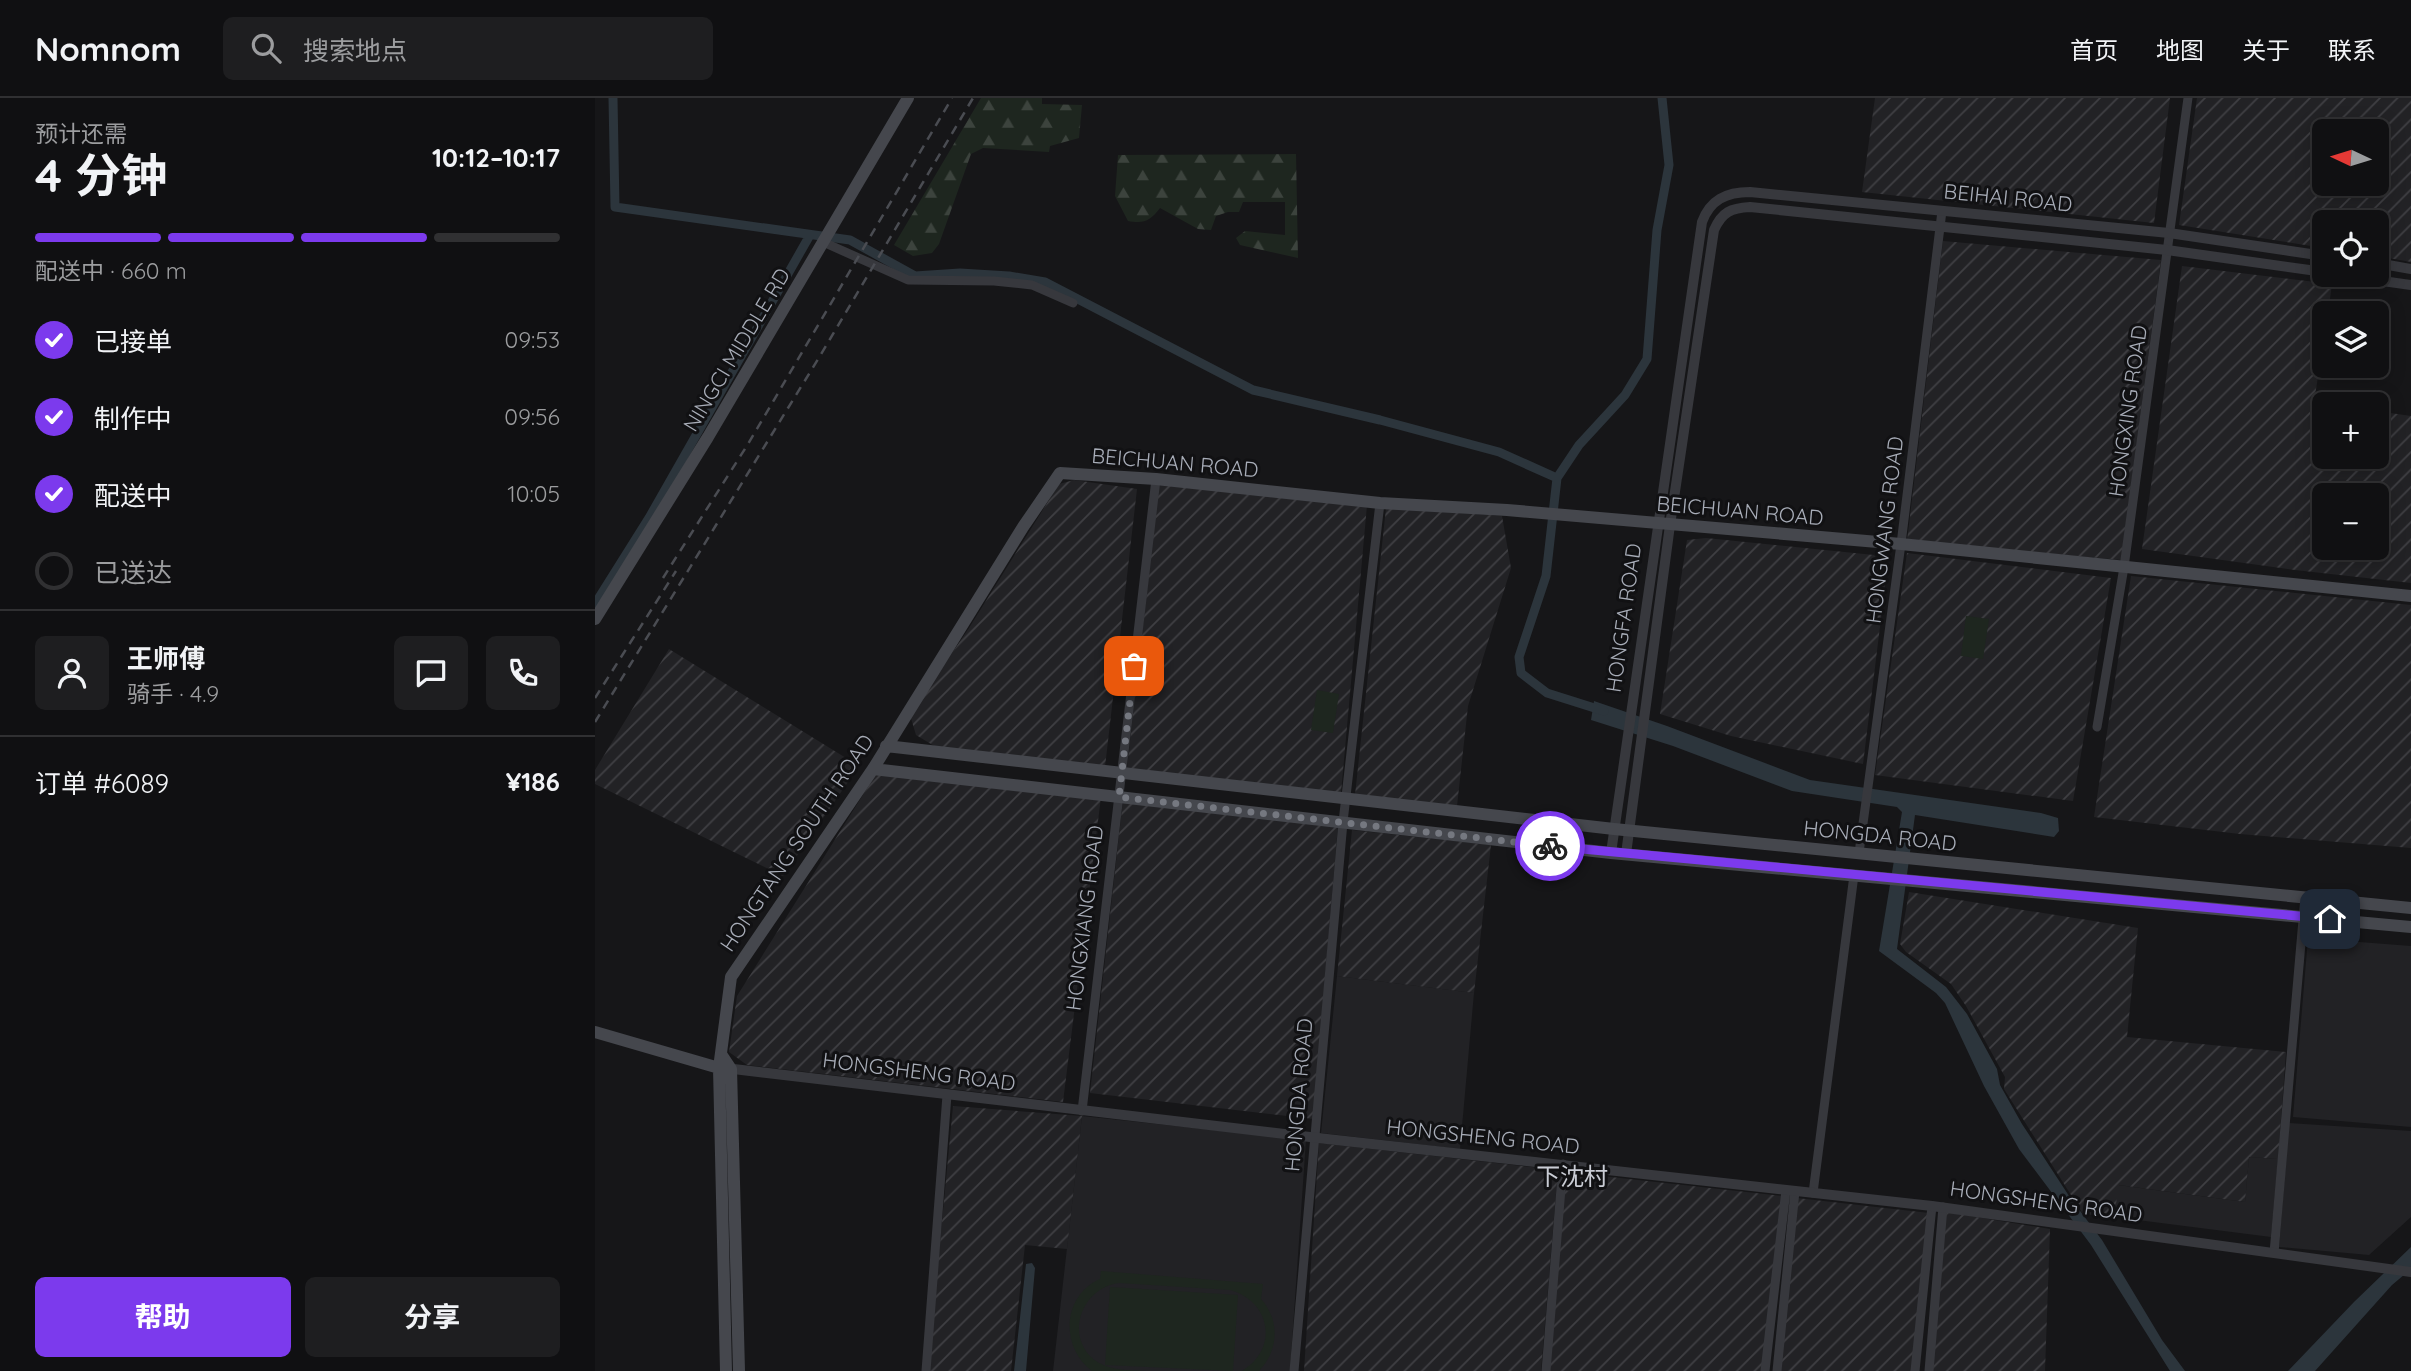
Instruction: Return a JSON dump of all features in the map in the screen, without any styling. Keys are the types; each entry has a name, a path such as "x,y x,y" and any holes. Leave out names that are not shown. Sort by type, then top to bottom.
{"main road":[{"name":"NINGCI MIDDLE RD","path":"595,619 708,437 908,98"},
{"name":"BEICHUAN ROAD","path":"1064,472 1380,503 1507,510 1901,544 2411,596"},
{"name":"HONGTANG SOUTH ROAD","path":"734,1371 725,1068 721,1054 731,978 873,769 1047,489 1056,476 1064,472"},
{"name":"HONGDA ROAD","path":"886,746 1614,829 2411,908"},
{"name":"HONGDA ROAD","path":"873,769 1611,853 2411,927"},
{"name":"HONGSHENG ROAD","path":"595,1032 725,1068"}],"street":[{"name":"HONGXING ROAD","path":"2097,727 2124,567 2188,98"},
{"name":"BEIHAI ROAD","path":"1702,222 1710,205 1738,192 2169,233 2312,254"},
{"name":"BEIHAI ROAD","path":"1714,230 1727,211 1750,207 2167,250 2312,270"},
{"name":"HONGWANG ROAD","path":"1859,853 1942,211"},
{"name":"HONGFA ROAD","path":"1626,854 1663,524 1702,222"},
{"name":"HONGFA ROAD","path":"1611,853 1663,524 1714,230"},
{"path":"823,242 908,280 994,281 1032,285 1073,303"},
{"path":"2389,266 2411,269"},
{"path":"2389,282 2411,285"},
{"name":"HONGXIANG ROAD","path":"1082,1111 1156,479"},
{"name":"HONGDA ROAD","path":"1294,1371 1343,822 1380,503"},
{"path":"1813,1193 1854,875"},
{"path":"2274,1253 2305,897"},
{"name":"HONGSHENG ROAD","path":"725,1068 1315,1138 1938,1206 2411,1272"},
{"path":"926,1371 947,1095"},
{"path":"1546,1371 1563,1164"},
{"path":"1765,1371 1791,1191"},
{"path":"1777,1371 1791,1191"},
{"path":"1915,1371 1938,1206"},
{"path":"1929,1371 1938,1206"}],"shaded area":[{"path":"1875,98 2170,98 2154,223 1862,192"},
{"path":"2197,98 2411,98 2411,262 2389,258 2389,210 2312,210 2312,246 2179,225"},
{"path":"1943,241 2161,260 2121,560 1907,541"},
{"path":"2182,266 2312,282 2312,287 2332,287 2330,301 2312,301 2312,378 2318,378 2316,392 2312,392 2312,469 2389,469 2389,413 2411,416 2411,583 2142,549"},
{"path":"1074,480 1137,489 1105,767 936,747 916,735 910,715 969,628 1059,484"},
{"path":"1159,483 1367,505 1341,793 1127,768"},
{"path":"1386,508 1502,516 1511,568 1468,706 1457,806 1355,795"},
{"path":"1706,538 1874,555 1887,570 1863,764 1731,736 1660,714 1687,540"},
{"path":"1907,553 2111,578 2073,801 1875,775"},
{"path":"2131,576 2411,605 2411,848 2240,834 2094,817"},
{"path":"669,649 859,766 783,876 595,784 595,770"},
{"path":"1594,701 1810,780 2041,813 2058,818 2059,831 2054,837 1915,815 1897,949 1946,987 1967,1014 1997,1069 2000,1085 2022,1124 2071,1199 2102,1240 2162,1340 2185,1371 2170,1371 2091,1245 2019,1149 1984,1086 1945,1003 1936,993 1879,951 1902,812 1897,807 1792,791 1673,746 1591,720"},
{"path":"876,774 1101,797 1063,1102 747,1065 729,1052 737,996"},
{"path":"1123,800 1338,825 1313,1119 1090,1093"},
{"path":"1352,830 1491,845 1474,993 1337,976"},
{"path":"1909,892 2138,928 2127,1037 2286,1052 2278,1159 2249,1157 2245,1202 2119,1185 2114,1217 2083,1214 2004,1089 2005,1077 1966,1006 1951,984 1906,952 1900,944"},
{"path":"2308,938 2411,946 2411,1127 2293,1117"},
{"path":"1337,976 1474,993 1460,1149 1321,1133"},
{"path":"953,1106 1082,1116 1067,1249 1025,1245 1011,1371 930,1371"},
{"path":"1082,1116 1306,1140 1290,1371 1053,1371"},
{"path":"2289,1123 2411,1131 2411,1217 2369,1255 2279,1247"},
{"path":"1319,1143 1558,1170 1541,1371 1304,1371"},
{"path":"2249,1157 2278,1159 2271,1237 2114,1217 2118,1185 2245,1202"},
{"path":"1566,1172 1783,1196 1762,1371 1549,1371"},
{"path":"1797,1198 1929,1213 1912,1371 1779,1371"},
{"path":"1946,1212 2050,1229 2045,1371 1932,1371"},
{"path":"2411,1247 2411,1269 2392,1285 2315,1371 2288,1371 2354,1302"},
{"path":"1032,1263 1035,1268 1026,1371 1014,1371 1026,1264"}],"green space":[{"path":"981,98 1042,98 1042,104 1082,105 1079,138 1050,146 1049,152 983,148 971,154 939,244 932,253 913,256 894,245"},
{"path":"1296,154 1298,258 1240,245 1236,238 1245,231 1285,235 1285,202 1243,202 1239,212 1216,216 1211,230 1198,229 1160,208 1146,220 1128,221 1115,196 1118,155"},
{"path":"1966,616 1989,619 1983,659 1961,656"},
{"path":"1317,690 1339,694 1333,733 1311,730"},
{"path":"1101,1271 1263,1284 1261,1299 1272,1316 1275,1335 1266,1363 1259,1371 1242,1371 1254,1362 1265,1339 1262,1315 1244,1296 1230,1290 1119,1283 1105,1287 1086,1305 1079,1330 1081,1342 1088,1354 1104,1366 1147,1371 1092,1371 1074,1349 1070,1322 1078,1297 1100,1279"},
{"path":"1110,1287 1238,1295 1233,1371 1105,1365"}],"waterway":[{"path":"613,98 615,207 850,240 915,276 960,273 1009,276 1045,282 1253,390 1499,452 1557,478"},
{"path":"1604,711 1547,693 1521,673 1519,657 1546,576 1557,478 1579,445 1625,395 1647,359 1657,230 1669,165 1662,98"},
{"path":"595,604 649,518 810,235"}],"railway":[{"path":"663,578 748,444 952,98"},
{"path":"595,722 820,356 973,98"},
{"path":"595,698 676,571"}],"way so far":[{"path":"1134,666 1119,797 1550,846"}],"district":[{"name":"下沈村","path":"1572,1177"}],"route":[{"path":"1550,846 2330,919"}]}
